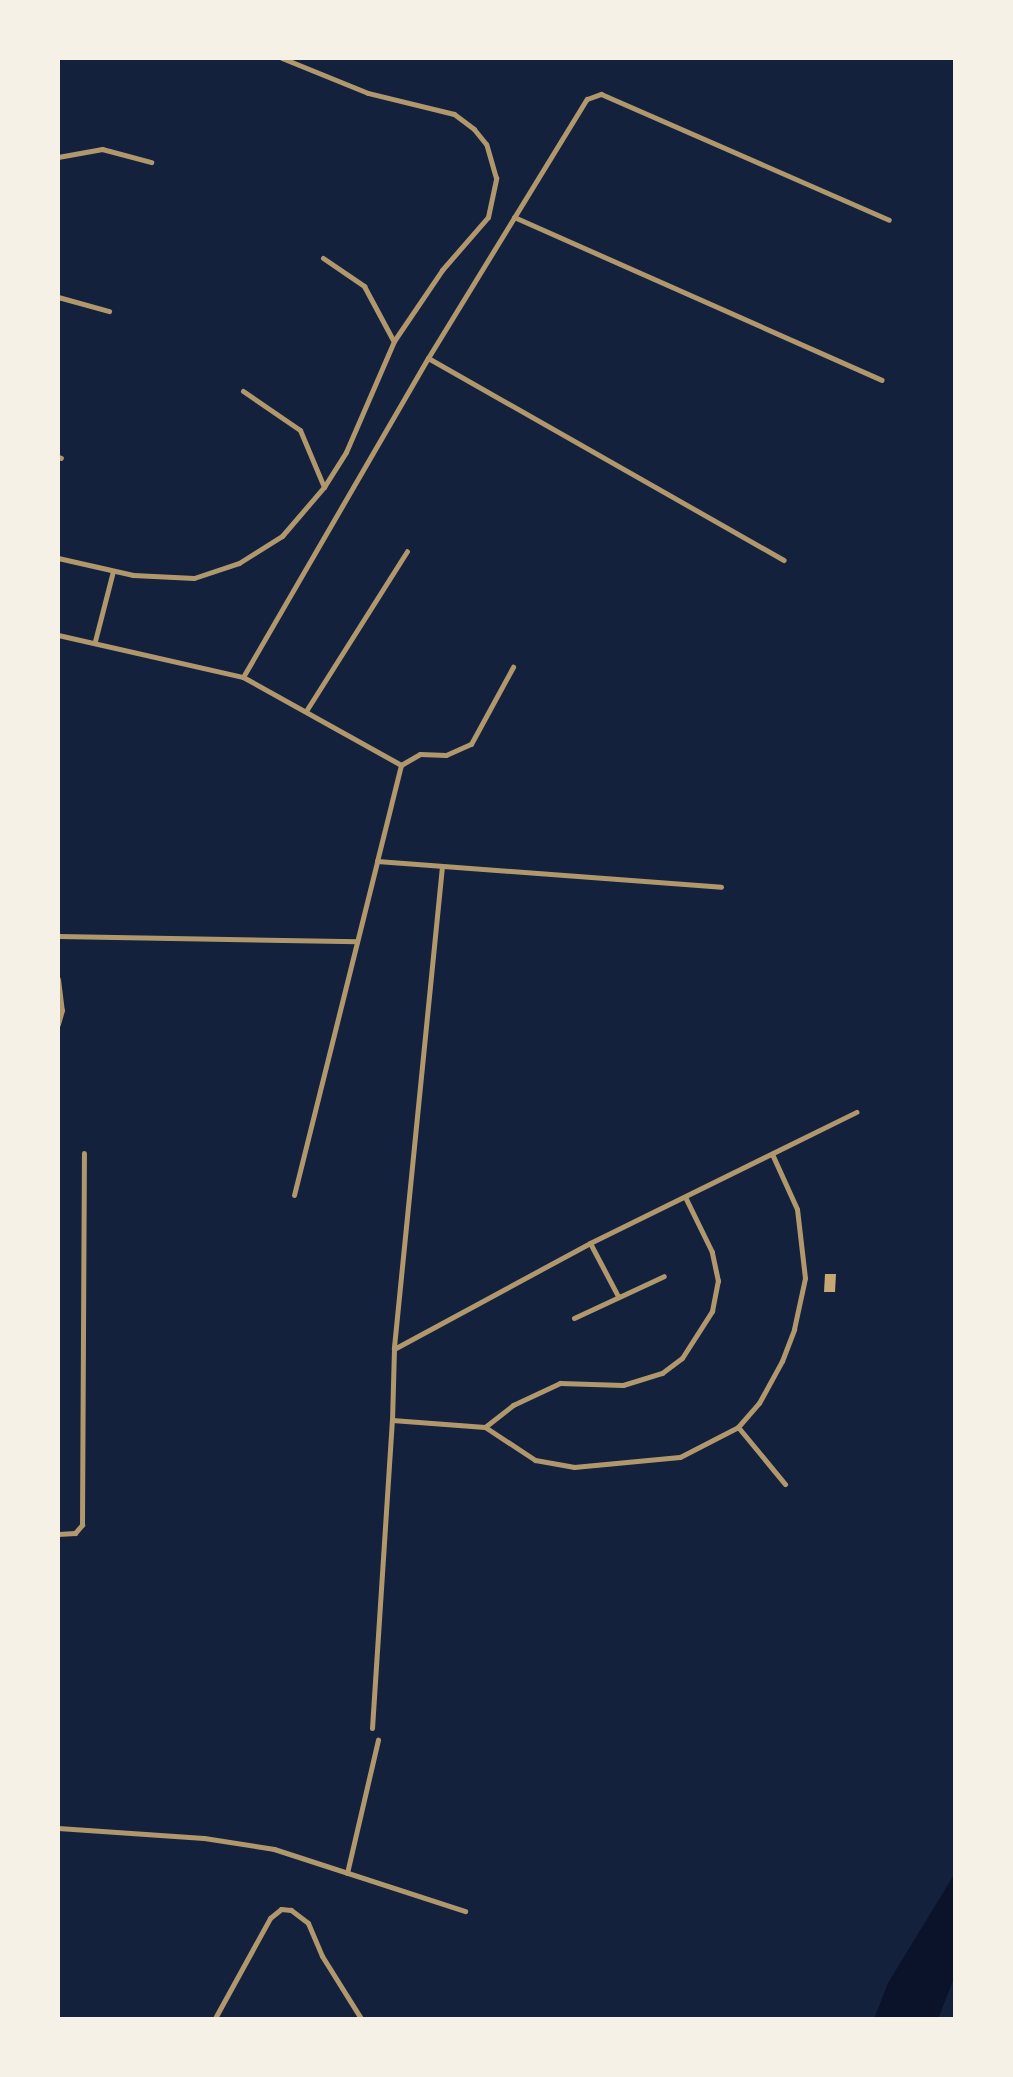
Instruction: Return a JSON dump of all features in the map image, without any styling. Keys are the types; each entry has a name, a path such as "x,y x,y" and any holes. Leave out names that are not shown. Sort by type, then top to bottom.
{"street":[{"path":"58,558 173,580 194,578 240,563 282,536 324,487 364,418 394,341 442,270 488,217 495,200 493,160 474,129 454,114 368,93 282,58"},
{"path":"243,677 428,358 587,99 601,94 889,220"},
{"path":"58,157 102,149 150,162"},
{"path":"514,217 882,380"},
{"path":"322,258 364,286 394,341"},
{"path":"58,297 109,312"},
{"path":"428,358 784,560"},
{"path":"242,391 300,430 324,487"},
{"path":"306,711 408,551"},
{"path":"96,641 114,571"},
{"path":"58,635 243,677 400,765"},
{"path":"294,1195 400,765 420,754 446,755 471,744 512,667"},
{"path":"377,860 721,886"},
{"path":"372,1728 394,1349 442,866"},
{"path":"58,936 357,941"},
{"path":"58,979 62,1010 58,1024"},
{"path":"394,1349 590,1243 856,1112"},
{"path":"58,1534 74,1533 82,1525 84,1153"},
{"path":"392,1420 484,1427 535,1460 574,1467 680,1456 738,1427 759,1403 782,1361 794,1330 805,1278 797,1209 772,1154"},
{"path":"484,1427 513,1405 560,1383 623,1385 662,1374 682,1358 704,1328 718,1282 712,1252 685,1197"},
{"path":"590,1243 618,1296"},
{"path":"574,1318 664,1276"},
{"path":"738,1427 785,1484"},
{"path":"346,1873 378,1740"},
{"path":"58,1828 204,1838 274,1850 465,1910"},
{"path":"214,2020 270,1918 282,1910 291,1910 308,1923 322,1956 362,2020"}],"water":[{"path":"955,1873 955,1976 938,2019 874,2019 888,1983"}],"building":[{"path":"825,1274 836,1274 835,1292 824,1292"}]}
